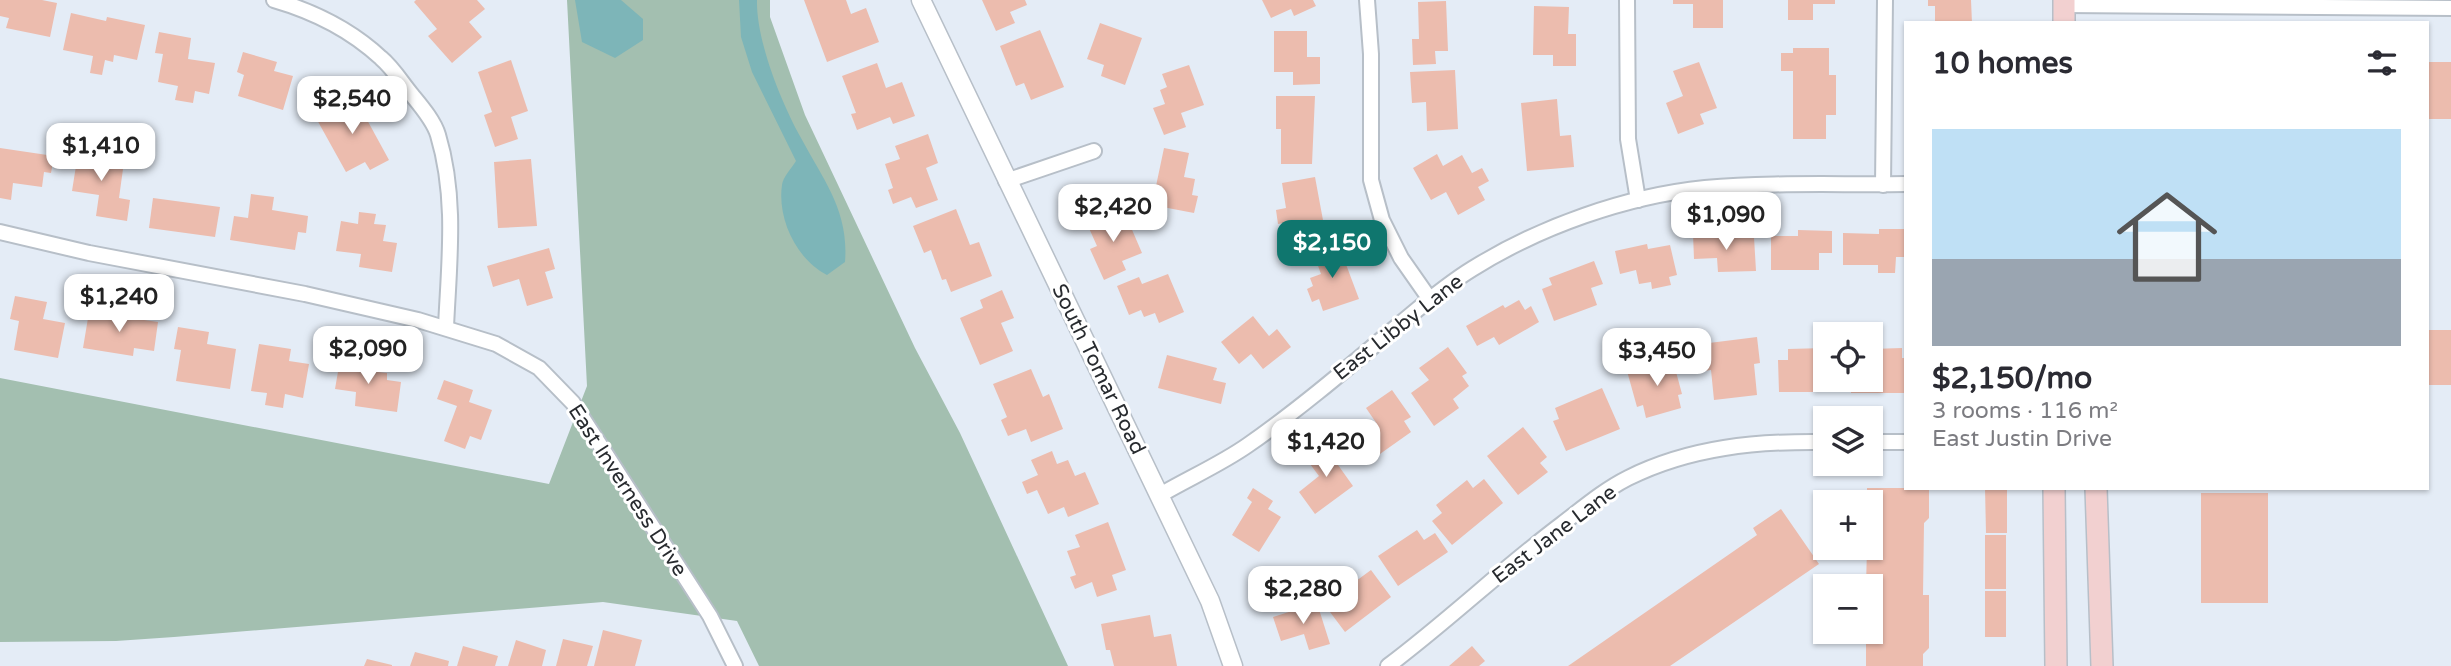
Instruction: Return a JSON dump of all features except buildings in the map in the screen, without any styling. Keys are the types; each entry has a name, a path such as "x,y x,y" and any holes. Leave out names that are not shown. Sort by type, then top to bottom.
{"main road":[{"path":"2054,490 2056,666"},
{"path":"2096,490 2102,666"}],"street":[{"path":"274,0 301,8 345,31 382,58 419,103 437,132 448,176 452,232 446,327"},
{"name":"South Tomar Road","path":"921,0 1210,601 1233,666"},
{"path":"1367,0 1371,54 1371,180 1382,220 1401,258 1429,298"},
{"path":"1627,0 1628,139 1638,200"},
{"path":"1883,184 1885,0"},
{"path":"2064,9 2451,8"},
{"path":"1006,181 1094,151"},
{"name":"East Libby Lane","path":"1160,495 1246,446 1314,394 1429,298 1474,268 1533,237 1584,215 1638,200 1702,188 1765,184 1904,184"},
{"name":"East Inverness Drive","path":"0,232 89,253 305,294 446,327 496,344 539,368 573,403 710,616 735,666"},
{"name":"East Jane Lane","path":"1388,666 1544,537 1628,478 1672,461 1718,448 1760,442 1813,442"},
{"path":"1883,442 1904,442"}],"green space":[{"path":"567,0 770,0 770,17 805,115 915,348 960,433 1068,666 759,666 737,621 603,602 116,641 0,642 0,378 549,484 587,386"}],"water":[{"path":"575,0 621,0 643,19 643,40 615,58 582,42"},
{"path":"739,0 757,0 765,52 778,89 839,212 843,227 845,262 827,275 816,268 798,249 786,224 781,198 782,185 796,161 752,72 741,37"}]}
